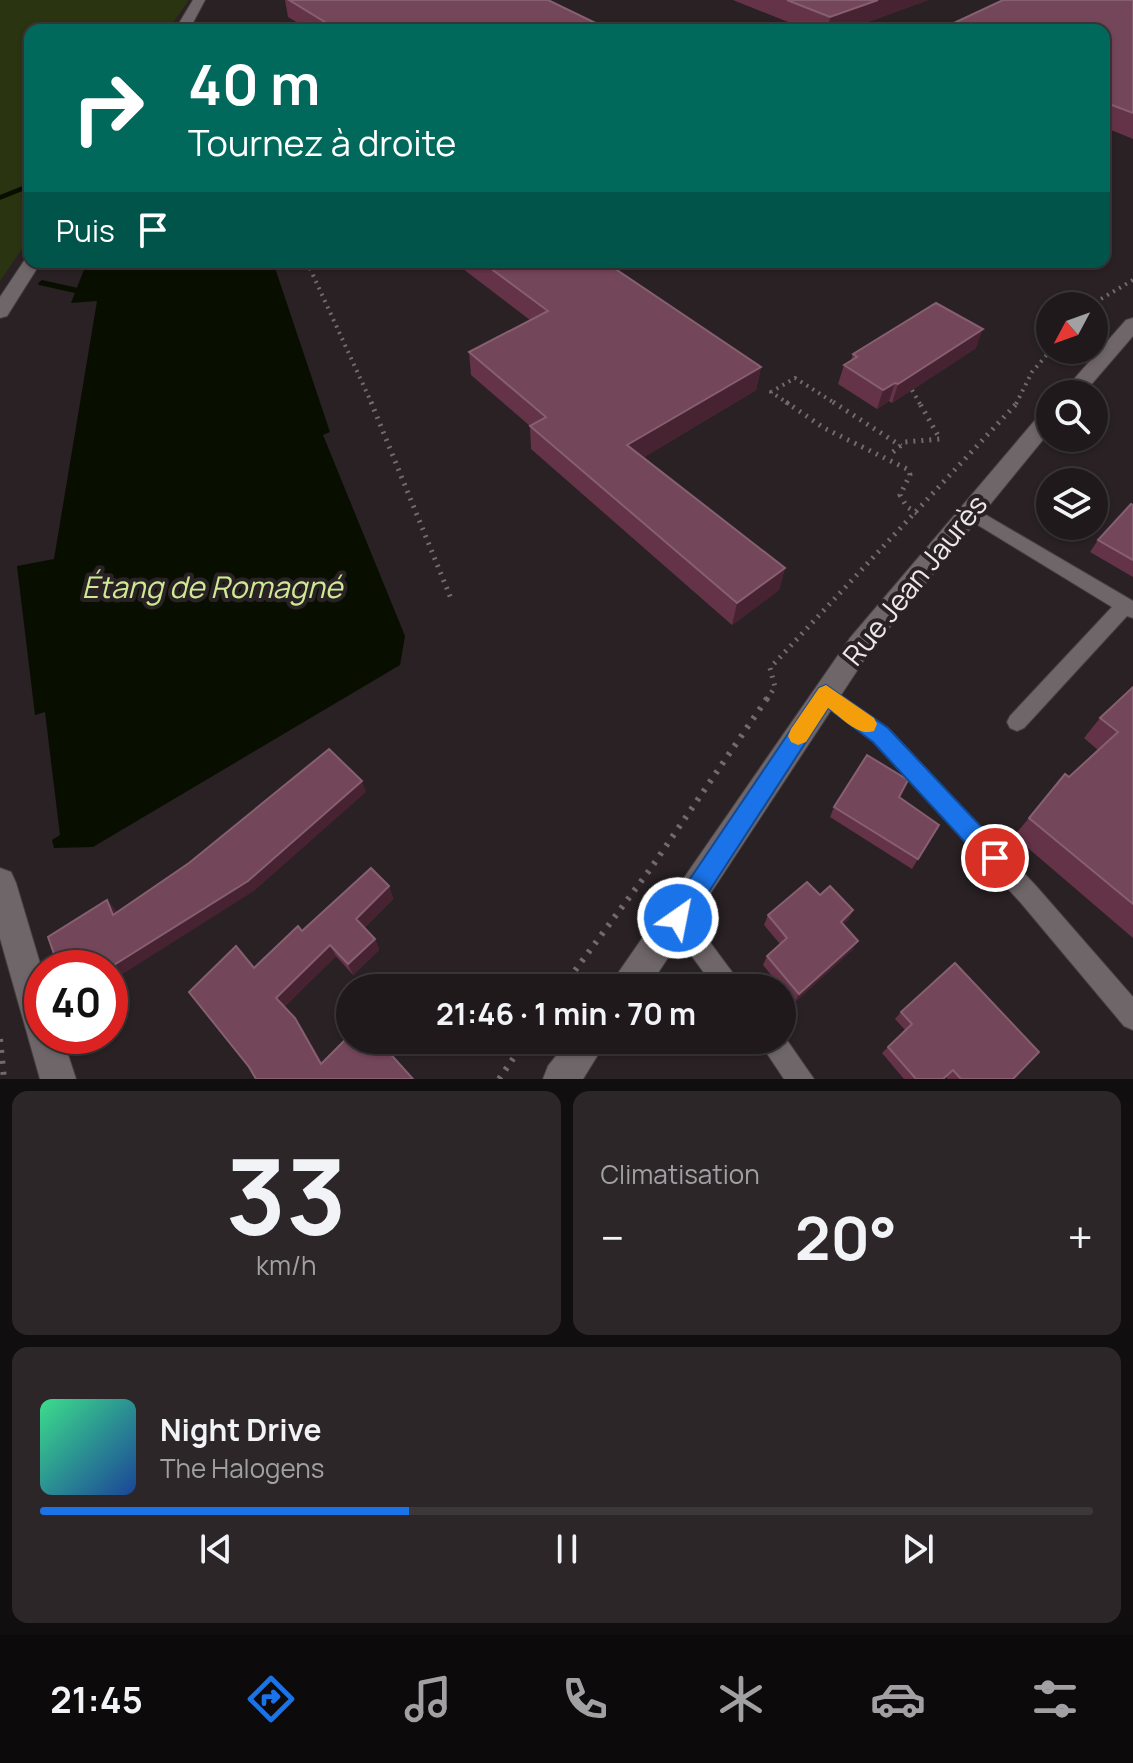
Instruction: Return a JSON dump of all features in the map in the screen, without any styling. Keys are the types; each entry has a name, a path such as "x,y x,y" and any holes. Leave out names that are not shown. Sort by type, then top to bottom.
{"street":[{"path":"185,24 199,0"},
{"path":"0,312 28,268"},
{"path":"1083,380 1133,324"},
{"name":"Rue Jean Jaurès","path":"638,974 859,646 1036,433"},
{"path":"0,883 24,965"},
{"path":"50,1054 58,1079"},
{"path":"561,1079 580,1054"}],"lane":[{"path":"969,511 1129,608 1017,722"},
{"path":"826,694 881,735 1029,895 1133,1017"},
{"path":"678,918 720,974"},
{"path":"782,1054 801,1079"}],"path":[{"path":"310,268 354,359 452,601"},
{"path":"1108,295 1133,280"},
{"path":"572,974 651,868 775,687 770,668 1021,399 1032,372 1039,364"},
{"path":"901,446 795,378 771,392 824,428 909,470 910,475 900,495 907,507 917,513"},
{"path":"893,452 905,442 940,439 912,390"},
{"path":"0,1039 4,1079"},
{"path":"499,1079 516,1054"}],"green space":[{"path":"0,0 189,0 172,24 24,24 24,246 0,281"}],"water":[{"name":"Étang de Romagné","path":"85,268 275,268 330,432 323,435 405,636 400,665 93,847 54,848 52,840 60,835 45,712 35,715 17,566 54,559 97,301 71,303"}],"building":[{"path":"289,0 548,0 598,24 328,24"},
{"path":"787,0 878,0 830,17"},
{"path":"1003,0 1133,0 1133,113 1110,104 1110,24 952,24"},
{"path":"490,268 614,268 761,367 627,445 785,568 737,603 530,426 546,417 469,352 548,311"},
{"path":"936,303 983,329 898,384 883,390 844,365 857,357 853,354"},
{"path":"1133,505 1133,560 1098,540 1108,540 1108,529"},
{"path":"1133,687 1133,904 1029,818 1065,774 1069,777 1118,732 1100,718"},
{"path":"329,749 362,781 248,881 128,956 128,950 53,950 48,937 107,900 113,915 189,863"},
{"path":"867,755 908,780 899,797 939,825 918,859 834,807"},
{"path":"371,868 389,886 356,919 375,939 348,964 330,945 276,998 295,1018 321,1064 336,1049 336,1054 391,1054 413,1079 256,1079 189,992 236,946 254,968 298,926 302,931"},
{"path":"807,882 820,895 830,886 853,910 841,922 858,941 799,994 796,990 796,974 782,974 767,956 787,938 768,915"},
{"path":"955,963 1039,1052 1013,1079 961,1079 953,1070 943,1079 916,1079 888,1047 912,1024 901,1012"}],"waterway":[{"path":"0,198 24,188"},
{"path":"42,283 75,290"}],"slow traffic":[{"path":"798,736 826,694 867,724"}],"route":[{"path":"678,918 826,694 881,735 995,858"}]}
